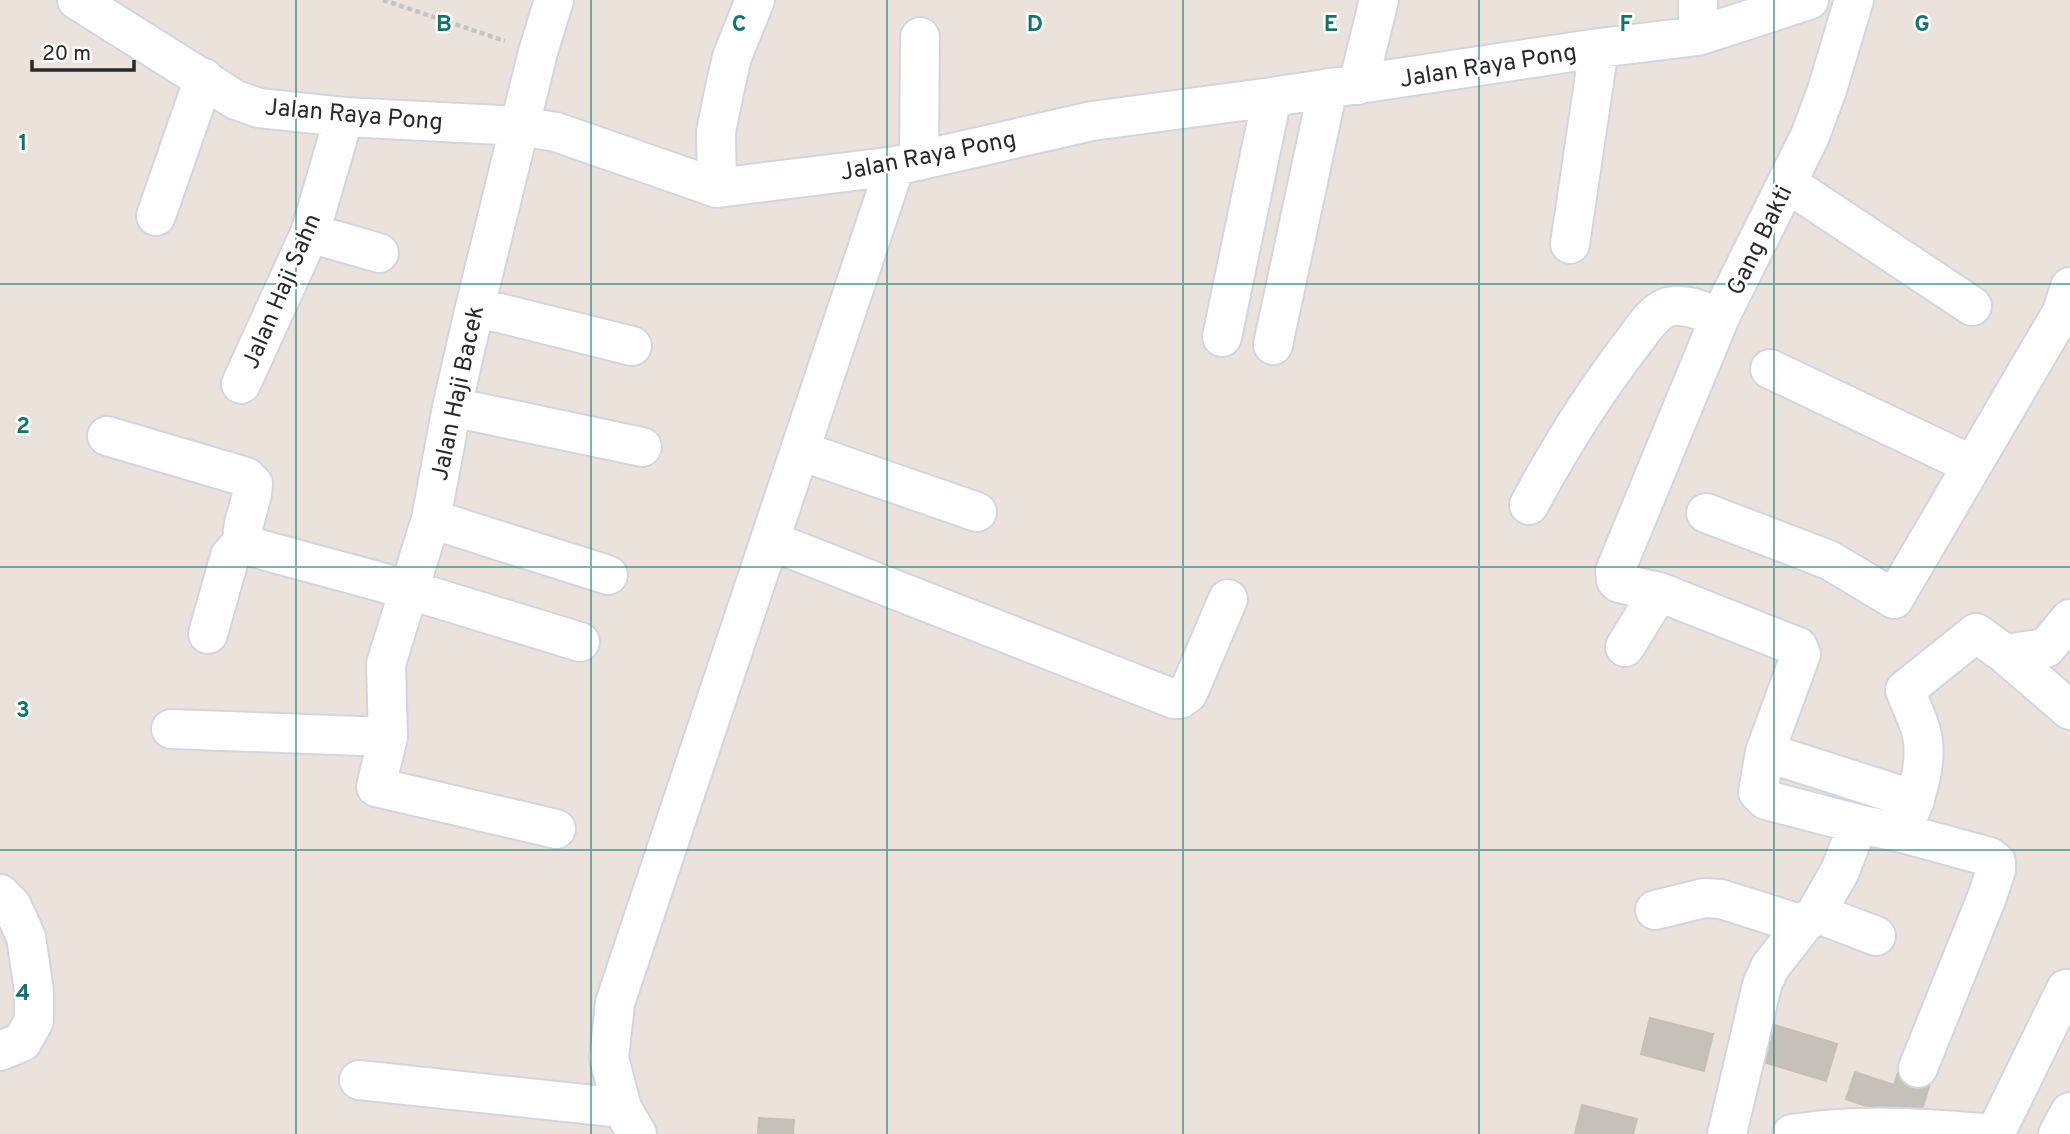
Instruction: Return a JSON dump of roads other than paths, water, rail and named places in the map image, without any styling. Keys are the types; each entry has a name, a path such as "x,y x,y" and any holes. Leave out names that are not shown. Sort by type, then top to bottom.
{"street":[{"name":"Jalan Haji Bacek","path":"554,0 538,52 475,307 452,407 431,519 386,664 388,737 376,787 556,829"},
{"path":"717,188 718,119 732,58 755,0"},
{"path":"1273,345 1343,86 1379,0"},
{"name":"Jalan Raya Pong","path":"89,3 236,100 259,108 344,117 520,126 556,132 717,188 907,163 1092,121 1598,48 1698,18 1809,0"},
{"name":"Gang Bakti","path":"1529,505 1583,412 1654,316 1666,307 1680,305 1720,317 1810,135 1827,90 1854,0"},
{"path":"359,1080 630,1121 609,1058 615,1003 801,451 907,163 920,37"},
{"path":"1570,244 1598,48"},
{"path":"156,216 204,78"},
{"path":"1222,337 1272,97"},
{"name":"Jalan Haji Sahn","path":"241,384 310,233 344,117"},
{"path":"1787,183 1972,306"},
{"path":"310,233 379,253"},
{"path":"1706,513 1829,560 1894,599 2067,305"},
{"path":"475,307 632,346"},
{"path":"1720,317 1615,571 1616,580 1658,592 1798,646 1801,650 1765,752 1758,792 1766,800 1858,824 1909,816"},
{"path":"1770,369 1972,465"},
{"path":"452,407 642,447"},
{"path":"107,436 246,477 253,484 242,533 243,542 230,556 208,634"},
{"path":"801,451 977,512"},
{"path":"431,519 608,575"},
{"path":"771,541 1174,699 1180,699 1188,692 1228,599"},
{"path":"243,542 252,547 410,590 580,642"},
{"path":"1625,647 1658,592"},
{"path":"2005,654 2046,648 2070,619"},
{"path":"1909,816 1923,766 1922,733 1905,690 1976,633 2005,654 2070,710"},
{"path":"171,729 388,737"},
{"path":"1765,752 1909,816 1996,862 1987,897 1918,1068"},
{"path":"1727,1134 1762,985 1770,967 1809,919 1840,871 1858,824"},
{"path":"0,894 12,906 26,937 34,991 34,1021 22,1042 0,1051"},
{"path":"1655,911 1704,898 1721,899 1876,936"},
{"path":"1792,1134 1825,1129 1995,1134 2066,989 2070,990"},
{"path":"2058,1134 2070,1112"}]}
